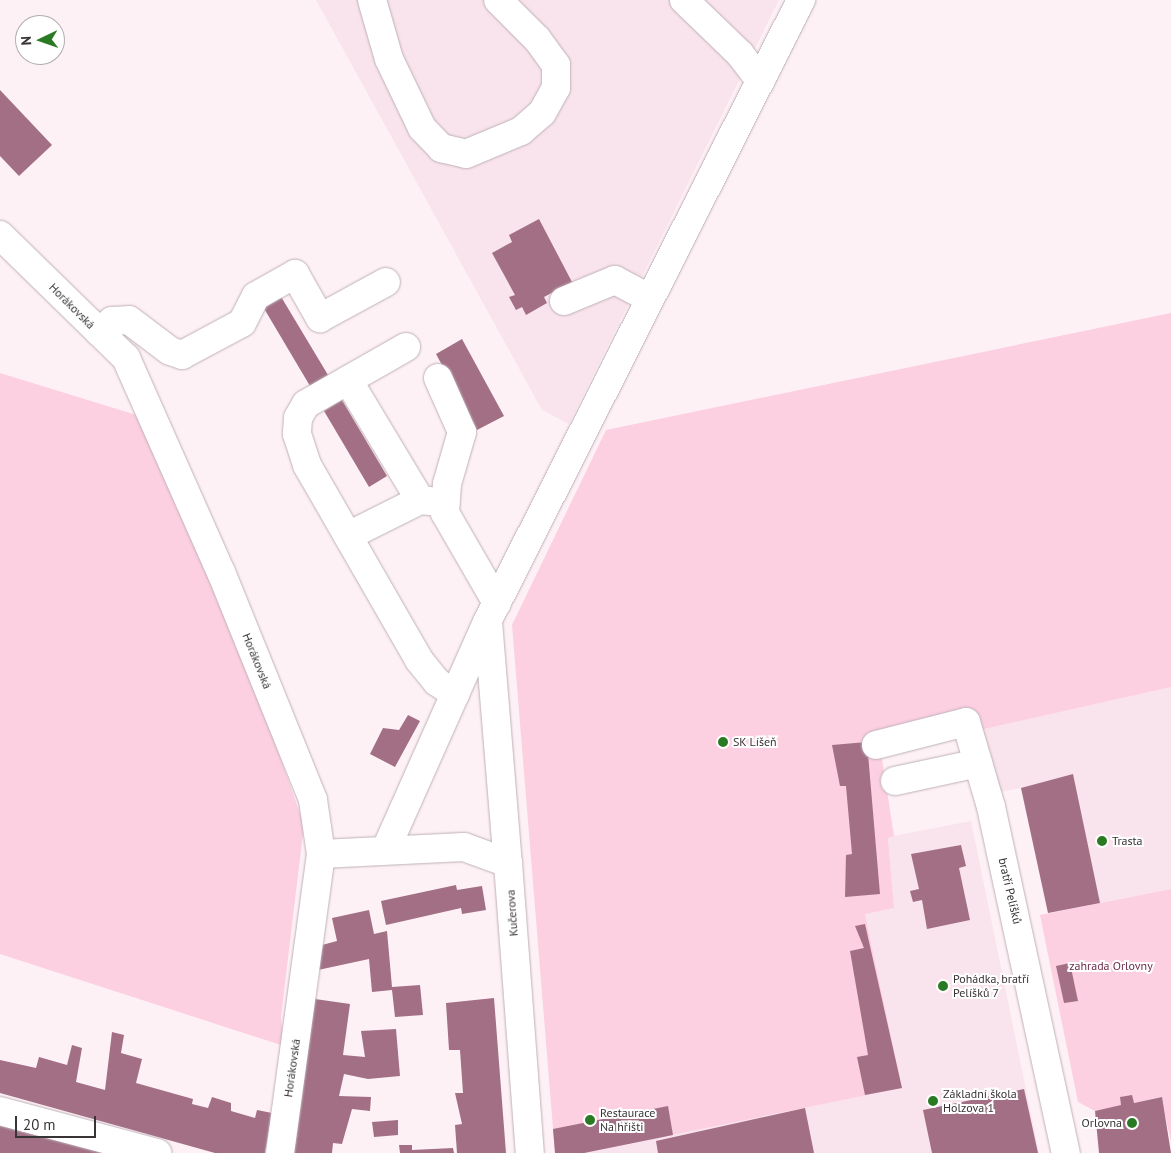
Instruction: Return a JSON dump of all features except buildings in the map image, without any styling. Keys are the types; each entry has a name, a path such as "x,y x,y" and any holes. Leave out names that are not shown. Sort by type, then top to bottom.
{"street":[{"path":"372,0 388,59 422,128 442,148 466,154 521,131 542,113 556,88 556,65 537,39 498,0"},
{"path":"684,0 740,54 760,81"},
{"path":"386,849 492,612 649,298 802,0"},
{"name":"Horákovská","path":"0,235 126,358 221,572 313,800 321,854 280,1153"},
{"path":"99,332 112,321 129,320 170,351 182,354 242,323 256,296 295,274 320,318 386,282"},
{"path":"564,300 615,280 649,298"},
{"path":"406,347 306,404 298,418 297,434 307,465 419,660 437,682 455,694"},
{"path":"348,536 432,501 462,432 438,378"},
{"path":"348,380 432,501 492,612"},
{"name":"Kučerova","path":"492,612 508,863 530,1153"},
{"name":"bratří Pelíšků","path":"876,745 966,722 978,763 1066,1153"},
{"path":"896,781 978,763"},
{"path":"321,854 386,849 464,848 508,863"},
{"path":"0,1111 157,1153"}],"shaded area":[{"path":"316,0 779,0 569,424 542,410"},
{"name":"Trasta","path":"1171,687 1171,889 1048,913 1021,788 995,793 981,729"},
{"path":"971,821 1039,1153 584,1153 902,1088 865,913 894,908 888,837"}],"green space":[{"name":"SK Líšeň","path":"1171,313 1171,687 881,752 894,836 888,838 894,908 865,914 902,1088 584,1153 555,1153 512,625 606,430"},
{"path":"0,373 143,417 235,629 304,825 281,1017 284,1046 0,954"},
{"name":"zahrada Orlovny","path":"1171,889 1171,1142 1161,1097 1095,1111 1078,1102 1040,915"}],"place":[{"name":"SK Líšeň","path":"723,742"},
{"name":"Trasta","path":"1102,841"},
{"name":"Pohádka, bratří Pelíšků 7","path":"943,986"},
{"name":"Základní škola Holzova 1","path":"933,1101"},
{"name":"Restaurace Na hřišti","path":"590,1120"},
{"name":"Orlovna","path":"1132,1123"}]}
